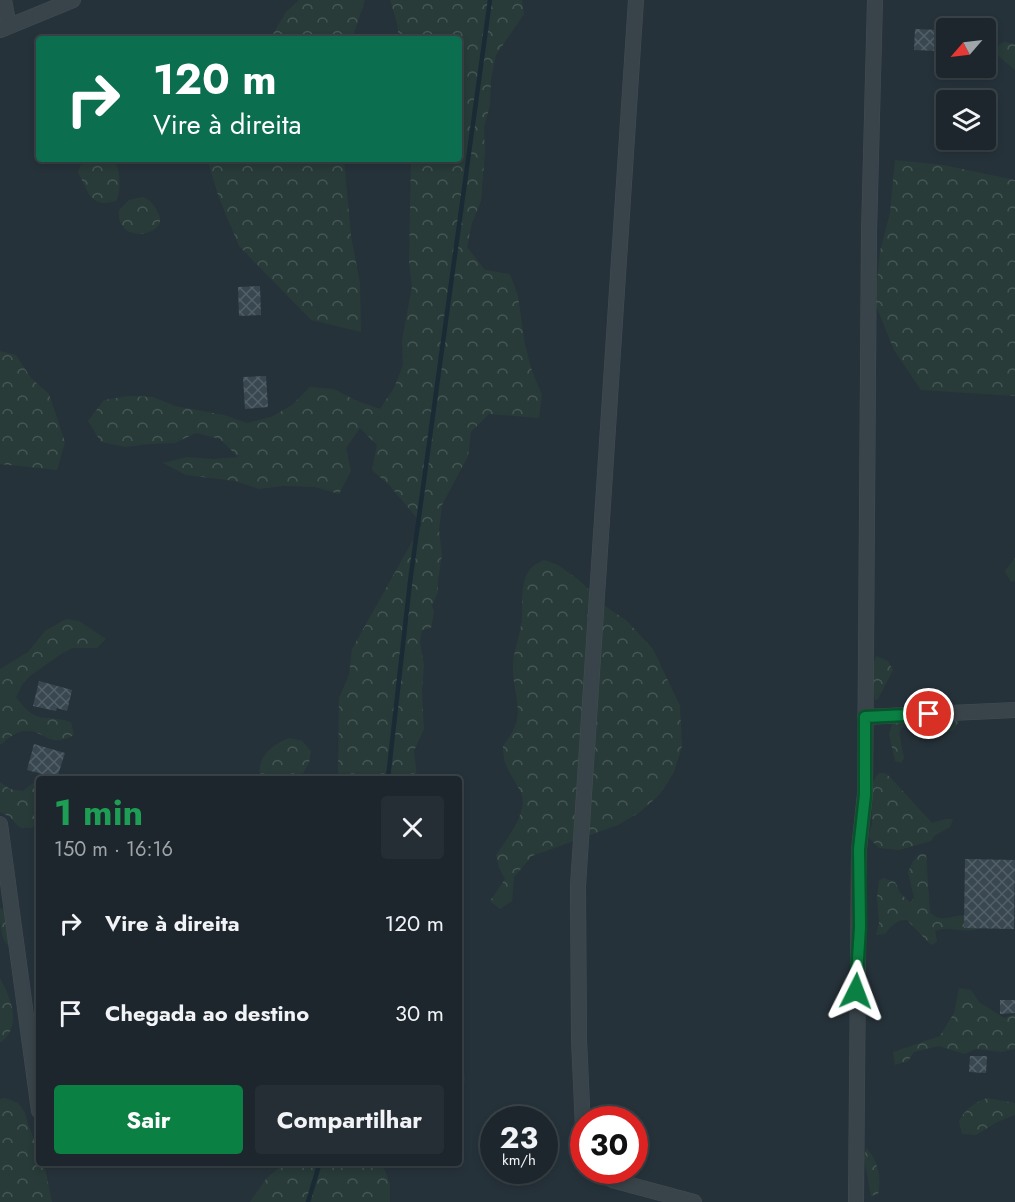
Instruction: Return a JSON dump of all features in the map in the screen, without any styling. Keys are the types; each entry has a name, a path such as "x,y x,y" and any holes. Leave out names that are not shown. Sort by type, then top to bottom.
{"street":[{"path":"4,0 4,28 73,0"},
{"path":"582,1106 578,886 636,0"},
{"path":"855,1202 858,1135 856,991 860,927 859,849 865,795 869,233 875,0"},
{"path":"865,717 1015,710"},
{"path":"0,824 36,1089"},
{"path":"627,1184 694,1202"}],"green space":[{"path":"299,0 365,0 353,36 272,36 286,12"},
{"path":"390,0 522,0 524,14 496,55 491,79 490,105 484,127 485,152 481,201 472,223 467,247 485,270 510,274 518,296 525,345 542,395 539,418 489,414 471,432 468,456 442,505 439,530 442,554 438,592 432,606 434,612 431,628 422,630 420,641 424,665 422,691 424,729 414,751 417,776 338,776 339,698 349,675 352,649 422,524 390,486 372,470 377,445 360,428 346,448 351,471 339,494 315,487 284,486 259,489 235,481 186,475 163,463 187,457 213,459 238,457 220,439 196,433 175,443 125,447 101,442 88,421 104,400 128,396 153,397 175,406 224,415 247,423 271,417 292,405 310,387 334,389 380,409 394,388 403,365 402,340 412,287 409,262 411,162 462,162 462,36 399,36"},
{"path":"1004,42 1015,44 1015,70 996,54 996,46"},
{"path":"895,160 943,165 1015,180 1015,396 921,390 894,350 875,303 880,251 890,213"},
{"path":"82,162 115,162 120,180 116,201 100,203 91,197 78,172"},
{"path":"208,162 344,162 351,236 360,283 361,332 311,320 239,246 219,198"},
{"path":"142,197 153,204 160,222 152,231 137,234 124,227 120,220 119,210 129,200"},
{"path":"0,351 16,355 31,378 49,394 65,442 57,470 0,464"},
{"path":"1015,558 1015,581 1011,582 1005,571"},
{"path":"544,560 558,565 579,580 605,606 627,621 653,649 680,706 682,746 674,772 659,795 640,812 618,825 532,856 514,877 512,901 500,909 490,901 505,879 496,855 515,826 523,801 506,766 503,754 503,746 516,725 518,716 513,661 521,625 525,580 532,567"},
{"path":"66,619 79,621 106,639 97,648 72,648 61,654 30,676 16,697 35,716 71,722 74,735 65,739 52,740 32,731 22,731 0,745 0,669 28,652 45,631"},
{"path":"876,656 888,661 893,670 878,699 875,700 871,673"},
{"path":"960,720 953,731 929,734 903,727 899,732 904,758 901,763 895,761 889,734 893,721"},
{"path":"289,738 302,741 311,751 309,763 301,776 260,776 263,758 276,745"},
{"path":"879,773 885,773 890,777 932,823 953,819 950,827 934,836 931,841 899,850 879,848 869,838 872,824 871,791"},
{"path":"0,782 10,789 23,791 33,783 36,784 36,825 32,828 19,827 10,817 0,812"},
{"path":"920,854 926,854 930,912 938,918 966,915 980,928 969,931 941,929 935,931 937,942 931,945 907,920 897,922 885,934 876,935 879,923 877,897 879,881 883,878 895,882 901,894 910,902 914,898 908,872 913,861"},
{"path":"0,908 7,911 14,948 9,946 3,938"},
{"path":"0,978 11,1003 13,1020 11,1029 0,1043"},
{"path":"959,988 971,990 979,1002 1004,1018 1015,1014 1015,1049 1001,1052 976,1049 964,1054 939,1046 914,1052 908,1061 895,1065 893,1052 940,1036 954,1013"},
{"path":"462,1062 465,1079 462,1092"},
{"path":"5,1098 18,1103 25,1113 36,1143 36,1166 45,1166 52,1202 0,1202 0,1099"},
{"path":"987,1098 1015,1103 1015,1115 997,1122 976,1135 962,1134 959,1121 974,1104"},
{"path":"866,1148 876,1163 879,1176 878,1194 871,1196 864,1158"},
{"path":"281,1166 383,1166 390,1184 390,1202 250,1202 266,1179"}],"building":[{"path":"915,29 936,30 936,51 914,50"},
{"path":"260,286 261,315 239,316 238,287"},
{"path":"266,376 268,407 245,409 243,377"},
{"path":"39,681 72,690 67,711 33,706"},
{"path":"34,744 65,753 58,776 27,770"},
{"path":"965,859 1015,860 1014,929 964,928"},
{"path":"1000,1000 1015,1000 1015,1013 1000,1014"},
{"path":"970,1056 987,1056 986,1073 969,1072"}],"waterway":[{"path":"388,776 410,582 490,0"},
{"path":"308,1202 319,1166"}],"route":[{"path":"856,991 860,927 859,849 865,795 865,717 929,714"}]}
